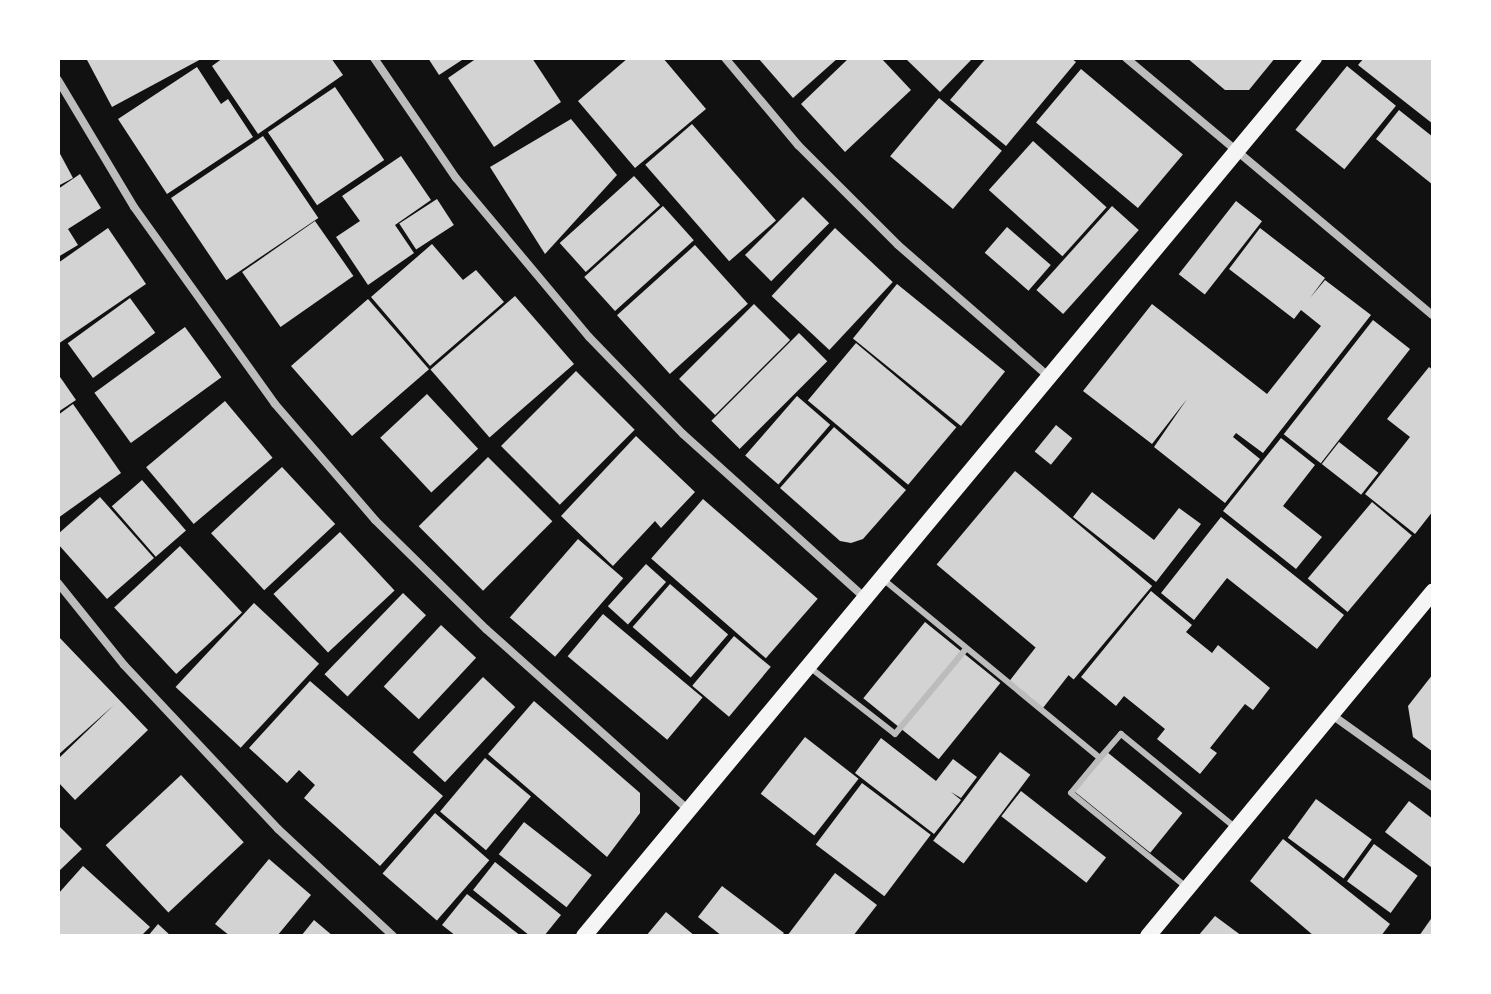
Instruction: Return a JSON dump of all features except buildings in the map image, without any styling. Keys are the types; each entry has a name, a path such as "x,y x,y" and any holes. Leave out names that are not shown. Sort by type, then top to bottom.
{"main road":[{"path":"584,936 1047,375 1314,58"},
{"path":"1148,936 1433,592"}],"street":[{"path":"374,58 456,178 589,337 683,434 865,598"},
{"path":"725,58 798,145 898,245 1047,375"},
{"path":"1126,58 1433,316"},
{"path":"58,80 134,207 266,391 375,520 486,629 687,809"},
{"path":"58,583 124,665 278,829 393,936"},
{"path":"1332,715 1433,787"}],"lane":[{"path":"881,578 1100,758"},
{"path":"808,666 895,734 965,650"},
{"path":"1188,888 1071,793 1121,734 1237,828"}]}
